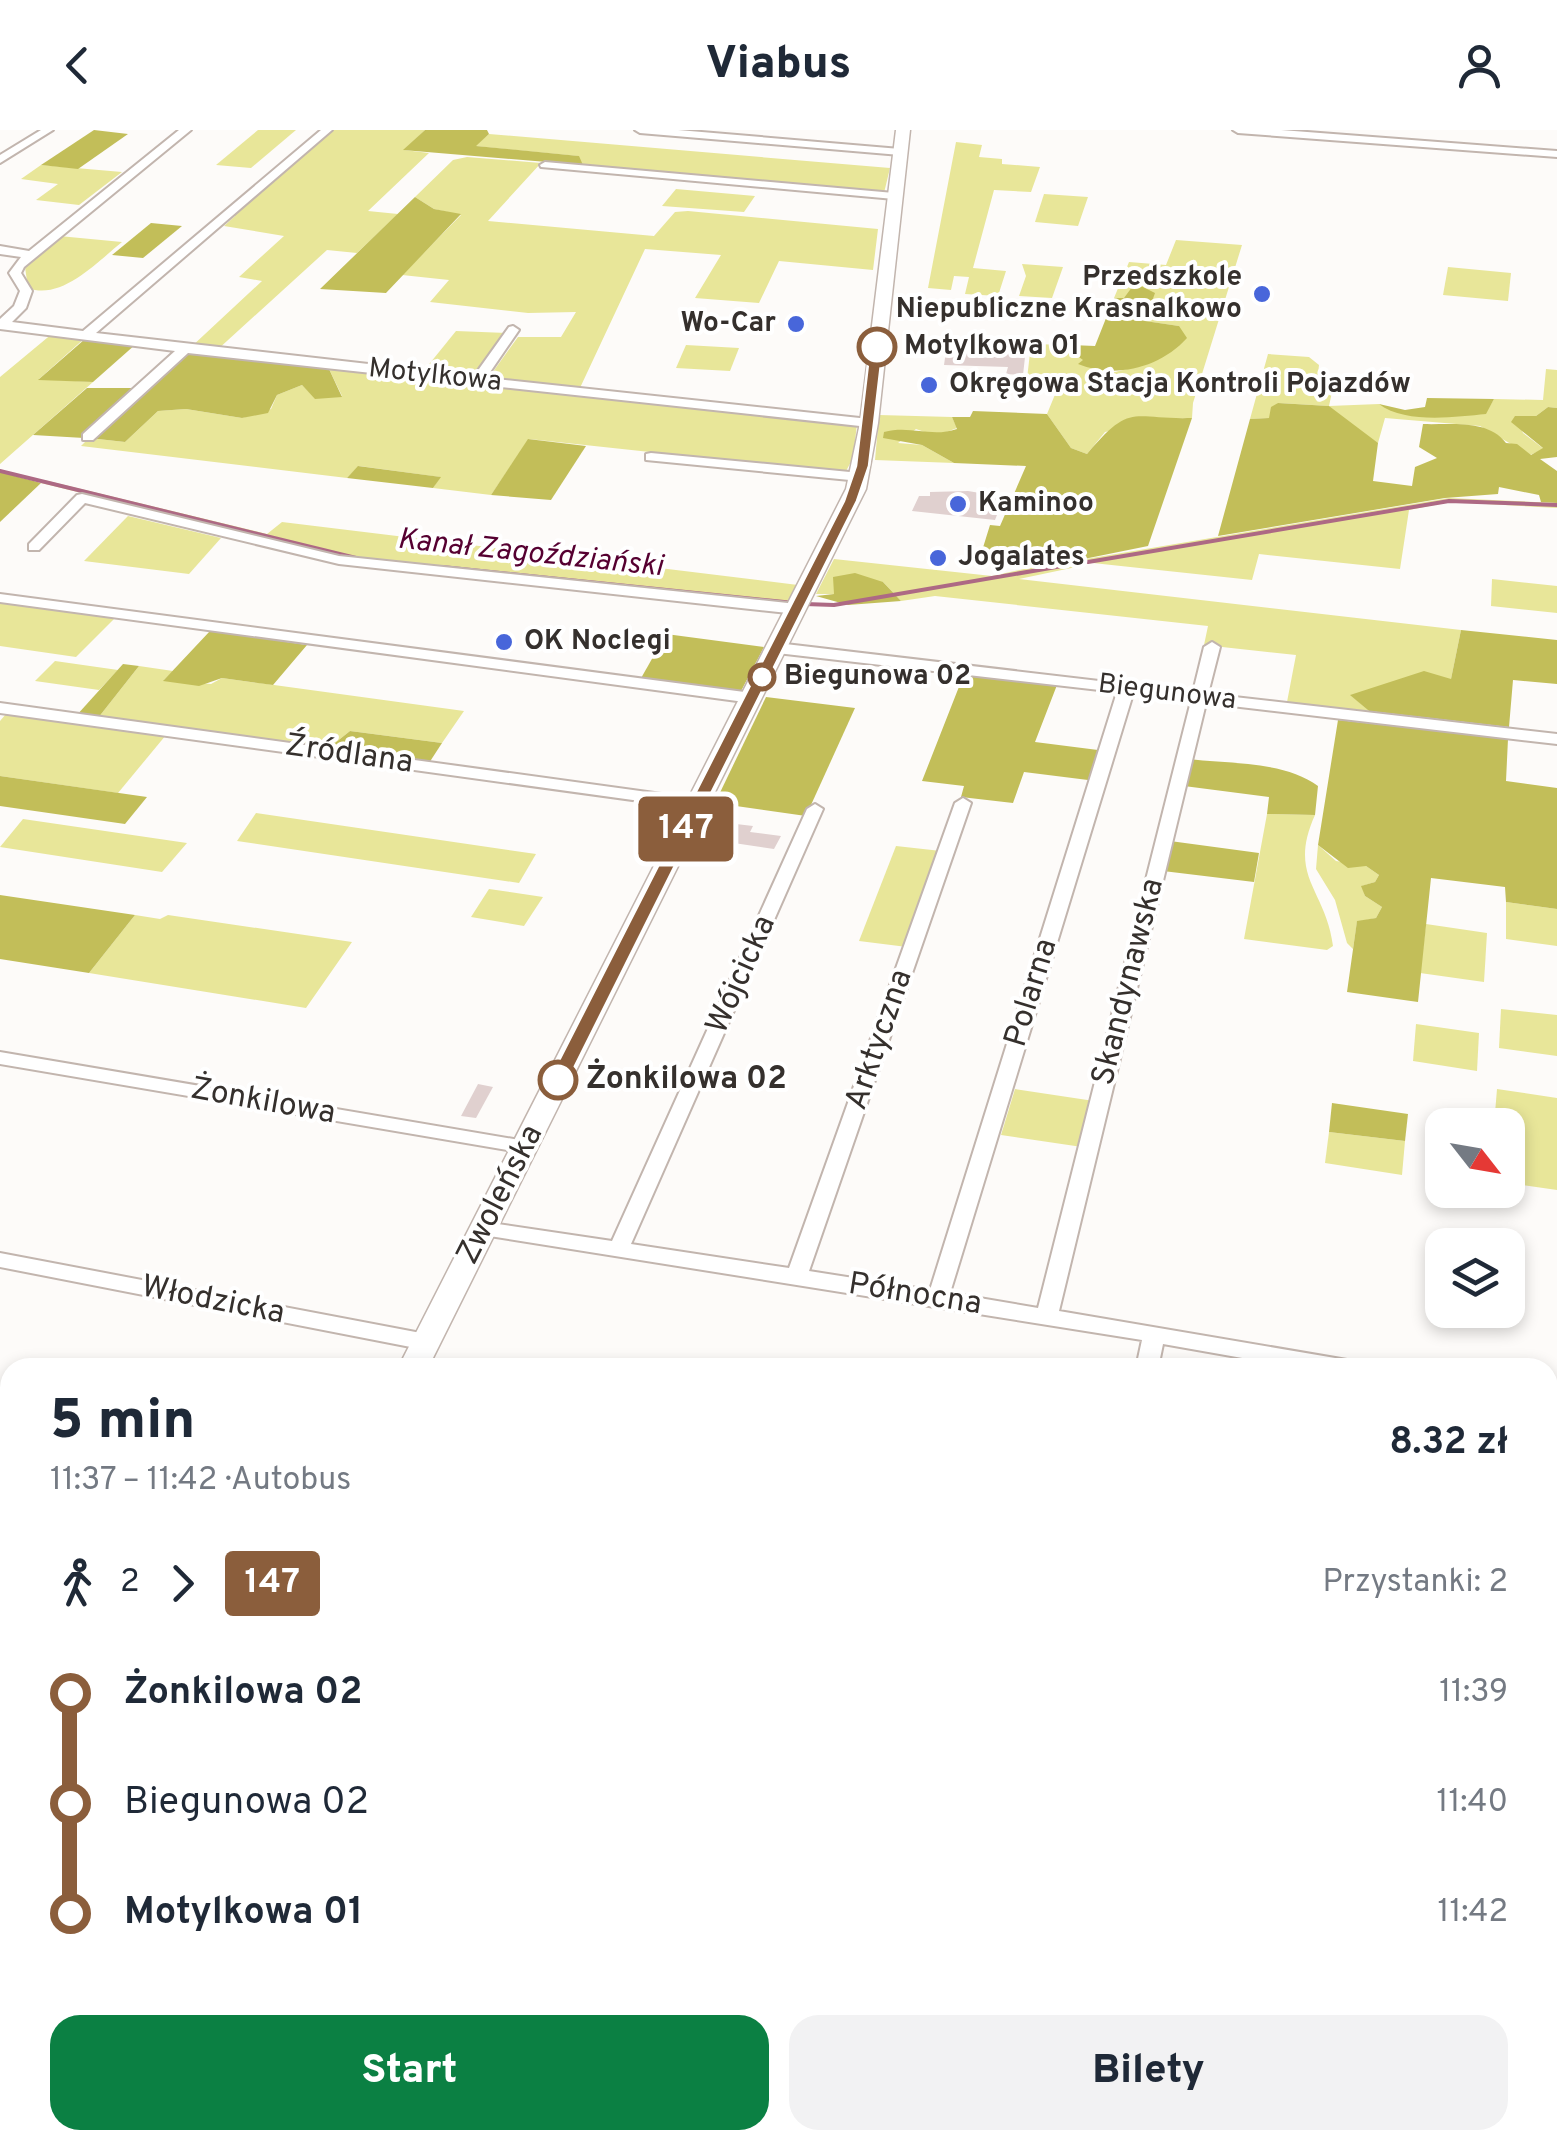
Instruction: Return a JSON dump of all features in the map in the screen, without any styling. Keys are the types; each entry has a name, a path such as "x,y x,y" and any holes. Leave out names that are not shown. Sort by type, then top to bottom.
{"street":[{"path":"0,160 48,130"},
{"path":"1,325 23,303 26,291 15,272 30,255 186,130"},
{"path":"85,336 328,130"},
{"path":"640,130 900,152"},
{"name":"Zwoleńska","path":"418,1358 860,477 903,130"},
{"path":"1238,130 1323,133 1557,154"},
{"path":"545,164 894,196"},
{"path":"0,250 30,255"},
{"name":"Motylkowa","path":"1,325 185,349 869,422"},
{"path":"476,381 513,330"},
{"path":"88,437 185,349"},
{"path":"652,457 860,477"},
{"path":"34,547 82,498 339,560 799,605"},
{"path":"0,598 752,698"},
{"name":"Skandynawska","path":"1048,1317 1212,647"},
{"name":"Biegunowa","path":"776,648 1557,739"},
{"name":"Polarna","path":"938,1298 1126,687"},
{"name":"Źródlana","path":"0,708 698,804"},
{"name":"Arktyczna","path":"796,1277 962,802"},
{"name":"Wójcicka","path":"618,1251 815,809"},
{"name":"Żonkilowa","path":"0,1058 525,1147"},
{"name":"Północna","path":"484,1229 938,1298 1288,1358"},
{"name":"Włodzicka","path":"0,1260 426,1342"},
{"path":"1150,1358 1154,1335"}],"shaded area":[{"path":"94,130 128,134 78,169 41,165"},
{"path":"258,130 296,130 251,168 216,165"},
{"path":"330,130 425,130 404,150 429,153 368,211 398,214 357,253 327,250 216,351 190,348 262,281 239,277 284,236 224,226 235,216 231,215"},
{"path":"425,130 487,130 489,134 476,146 579,156 583,165 403,150"},
{"path":"489,134 890,168 884,193 583,165 578,156 475,146"},
{"path":"956,142 982,145 979,157 1002,159 1002,164 1040,167 1031,192 994,190 973,268 1006,271 998,296 965,294 969,277 954,276 951,290 928,288"},
{"path":"467,157 541,163 488,221 654,236 675,212 688,211 878,229 873,270 779,261 759,303 695,298 721,255 645,249 579,390 487,380 518,337 561,337 576,312 528,313 430,302 449,280 402,275 461,215 434,209 415,197 453,160"},
{"path":"41,165 122,172 79,205 36,200 58,184 21,179"},
{"path":"676,189 755,196 744,212 662,206"},
{"path":"1044,194 1088,197 1078,226 1035,222"},
{"path":"415,197 434,209 461,214 386,293 320,289"},
{"path":"151,223 182,226 143,258 112,255"},
{"path":"59,236 122,242 66,284 41,291 28,288 25,267"},
{"path":"1176,240 1242,245 1193,403 1192,418 1164,419 1105,432 1087,454 1071,448 1047,414 1061,380 1027,379 1031,344 1071,345 1072,352 1111,373 1147,364 1179,326 1144,321 1123,298 1114,298 1129,262 1166,265"},
{"path":"1022,264 1063,267 1052,298 1019,296 1026,276"},
{"path":"1448,267 1511,273 1508,301 1443,295"},
{"path":"1135,283 1155,293 1145,321 1179,326 1187,338 1164,357 1136,368 1107,370 1078,364 1083,360 1072,352 1071,345 1095,346 1114,298 1124,298"},
{"path":"456,331 507,333 474,378 422,373"},
{"path":"53,333 86,337 39,379 93,382 0,464 0,377"},
{"path":"85,339 136,344 93,382 38,380"},
{"path":"686,345 739,348 730,371 676,368"},
{"path":"186,351 329,369 342,397 315,399 302,385 277,395 268,413 242,418 186,409 158,411 125,442 89,438"},
{"path":"1268,354 1309,357 1319,365 1318,374 1335,378 1329,406 1278,403 1270,418 1250,419"},
{"path":"329,369 857,424 853,458 845,473 529,439 491,495 433,488 440,477 359,466 347,478 81,446 89,438 125,442 158,411 186,409 242,418 271,409 277,395 302,385 311,394 342,396"},
{"path":"1546,369 1557,370 1557,408 1548,407 1536,416 1516,416 1523,433 1544,449 1530,455 1480,426 1385,418 1378,443 1354,440 1329,406 1379,404 1408,415 1485,414 1494,399 1543,400"},
{"path":"87,388 139,388 84,438 33,435"},
{"path":"1427,398 1494,399 1486,414 1445,417 1416,417 1379,404 1405,410 1425,407"},
{"path":"1278,403 1329,406 1378,443 1373,481 1412,486 1415,467 1437,458 1419,447 1423,424 1479,427 1506,443 1517,444 1531,455 1543,448 1511,422 1515,416 1536,416 1548,407 1557,408 1557,457 1540,459 1557,471 1557,503 1541,502 1539,495 1499,487 1498,494 1445,498 1218,536 1250,419 1269,418 1271,407"},
{"path":"973,411 1047,414 1071,448 1087,454 1124,420 1144,416 1192,418 1148,546 1074,561 981,554 990,525 1000,526 1026,466 954,463 922,445 883,438 884,432 894,430 957,429 952,417 970,417"},
{"path":"879,415 952,417 957,428 936,436 916,429 898,443 922,445 954,463 875,460"},
{"path":"528,439 586,446 551,500 491,495"},
{"path":"358,466 441,477 433,488 347,478"},
{"path":"0,472 41,483 0,522"},
{"path":"44,480 267,534 282,522 798,585 785,605 345,558 41,483"},
{"path":"1449,498 1557,503 1557,508 1450,502 1409,510 1400,569 1259,554 1252,580 1074,561"},
{"path":"128,516 221,538 189,574 84,561"},
{"path":"834,559 992,576 1042,565 1028,562 1076,567 1019,579 1461,630 1451,679 1351,695 1369,711 1207,695 1207,688 1213,693 1287,702 1296,655 1204,645 1208,626 935,596 901,601 883,582 834,594 816,594"},
{"path":"855,573 883,582 901,601 848,605 816,596 834,594 833,577"},
{"path":"1492,579 1557,586 1557,613 1491,606"},
{"path":"0,601 116,617 76,657 0,646"},
{"path":"1461,630 1557,640 1557,684 1513,680 1509,727 1369,711 1350,695 1424,671 1451,679"},
{"path":"210,631 307,645 273,685 222,678 199,686 163,681"},
{"path":"666,634 764,647 740,693 640,680"},
{"path":"55,661 118,670 99,690 35,681"},
{"path":"123,664 139,666 98,718 76,716"},
{"path":"139,666 173,671 164,680 211,684 222,678 464,711 442,743 350,731 330,747 98,718"},
{"path":"964,674 1057,685 1035,742 1098,750 1088,780 1024,772 1013,803 961,797 964,786 922,781"},
{"path":"766,697 855,708 806,816 715,803"},
{"path":"6,714 166,735 118,793 0,776 0,721"},
{"path":"1338,720 1508,739 1506,781 1557,788 1557,909 1506,902 1505,887 1431,878 1418,1002 1347,992 1357,921 1376,918 1382,907 1365,896 1361,886 1375,882 1379,875 1366,866 1348,868 1318,845"},
{"path":"350,731 442,743 429,763 330,747"},
{"path":"1189,759 1273,768 1305,778 1318,786 1315,815 1267,814 1269,797 1184,786"},
{"path":"0,776 147,797 125,824 0,806"},
{"path":"256,813 536,854 519,883 237,841"},
{"path":"1267,814 1315,815 1305,854 1311,882 1329,927 1333,946 1327,950 1244,939"},
{"path":"23,819 187,843 162,872 0,847"},
{"path":"1170,841 1259,853 1254,882 1163,871"},
{"path":"1318,845 1336,861 1366,866 1379,875 1375,882 1362,886 1365,896 1382,907 1376,918 1357,922 1353,949 1347,943 1335,900 1316,869"},
{"path":"896,846 941,851 907,947 859,941"},
{"path":"489,889 543,897 524,926 471,917"},
{"path":"0,895 135,915 89,973 0,959"},
{"path":"1506,902 1557,909 1557,946 1506,939"},
{"path":"135,915 160,919 168,915 352,942 306,1008 89,973"},
{"path":"1426,924 1487,933 1484,982 1420,973"},
{"path":"1501,1009 1557,1015 1557,1056 1499,1048"},
{"path":"1416,1024 1479,1033 1477,1071 1413,1061"},
{"path":"1015,1089 1094,1101 1082,1147 1001,1135"},
{"path":"1497,1089 1557,1098 1557,1190 1525,1185 1525,1108 1495,1108"},
{"path":"1332,1103 1408,1114 1405,1141 1329,1132"},
{"path":"1329,1132 1405,1141 1402,1175 1325,1163"}],"building":[{"path":"958,345 1026,348 1023,375 1006,374 1008,367 944,365 946,351 956,351"},
{"name":"Kaminoo","path":"968,491 1004,497 995,520 912,511 919,496 930,496 930,492"},
{"path":"736,824 753,826 750,832 781,836 774,849 727,842"},
{"path":"478,1084 493,1087 476,1118 461,1116"}],"waterway":[{"name":"Kanał Zagoździański","path":"0,471 356,558"},
{"name":"Kanał Zagoździański","path":"1088,562 1449,501 1557,505"},
{"name":"Kanał Zagoździański","path":"805,604 834,605 1062,566"},
{"name":"Kanał Zagoździański","path":"442,567 794,603"}],"bus line":[{"name":"147","path":"558,1080 850,501 862,466 877,347"}],"place":[{"name":"Przedszkole Niepubliczne Krasnalkowo","path":"1262,294"},
{"name":"Wo-Car","path":"796,324"},
{"name":"Motylkowa 01","path":"877,347"},
{"name":"Okręgowa Stacja Kontroli Pojazdów","path":"929,385"},
{"name":"Kaminoo","path":"958,504"},
{"name":"Jogalates","path":"938,558"},
{"name":"OK Noclegi","path":"504,642"},
{"name":"Biegunowa 02","path":"762,677"},
{"name":"Żonkilowa 02","path":"558,1080"}]}
